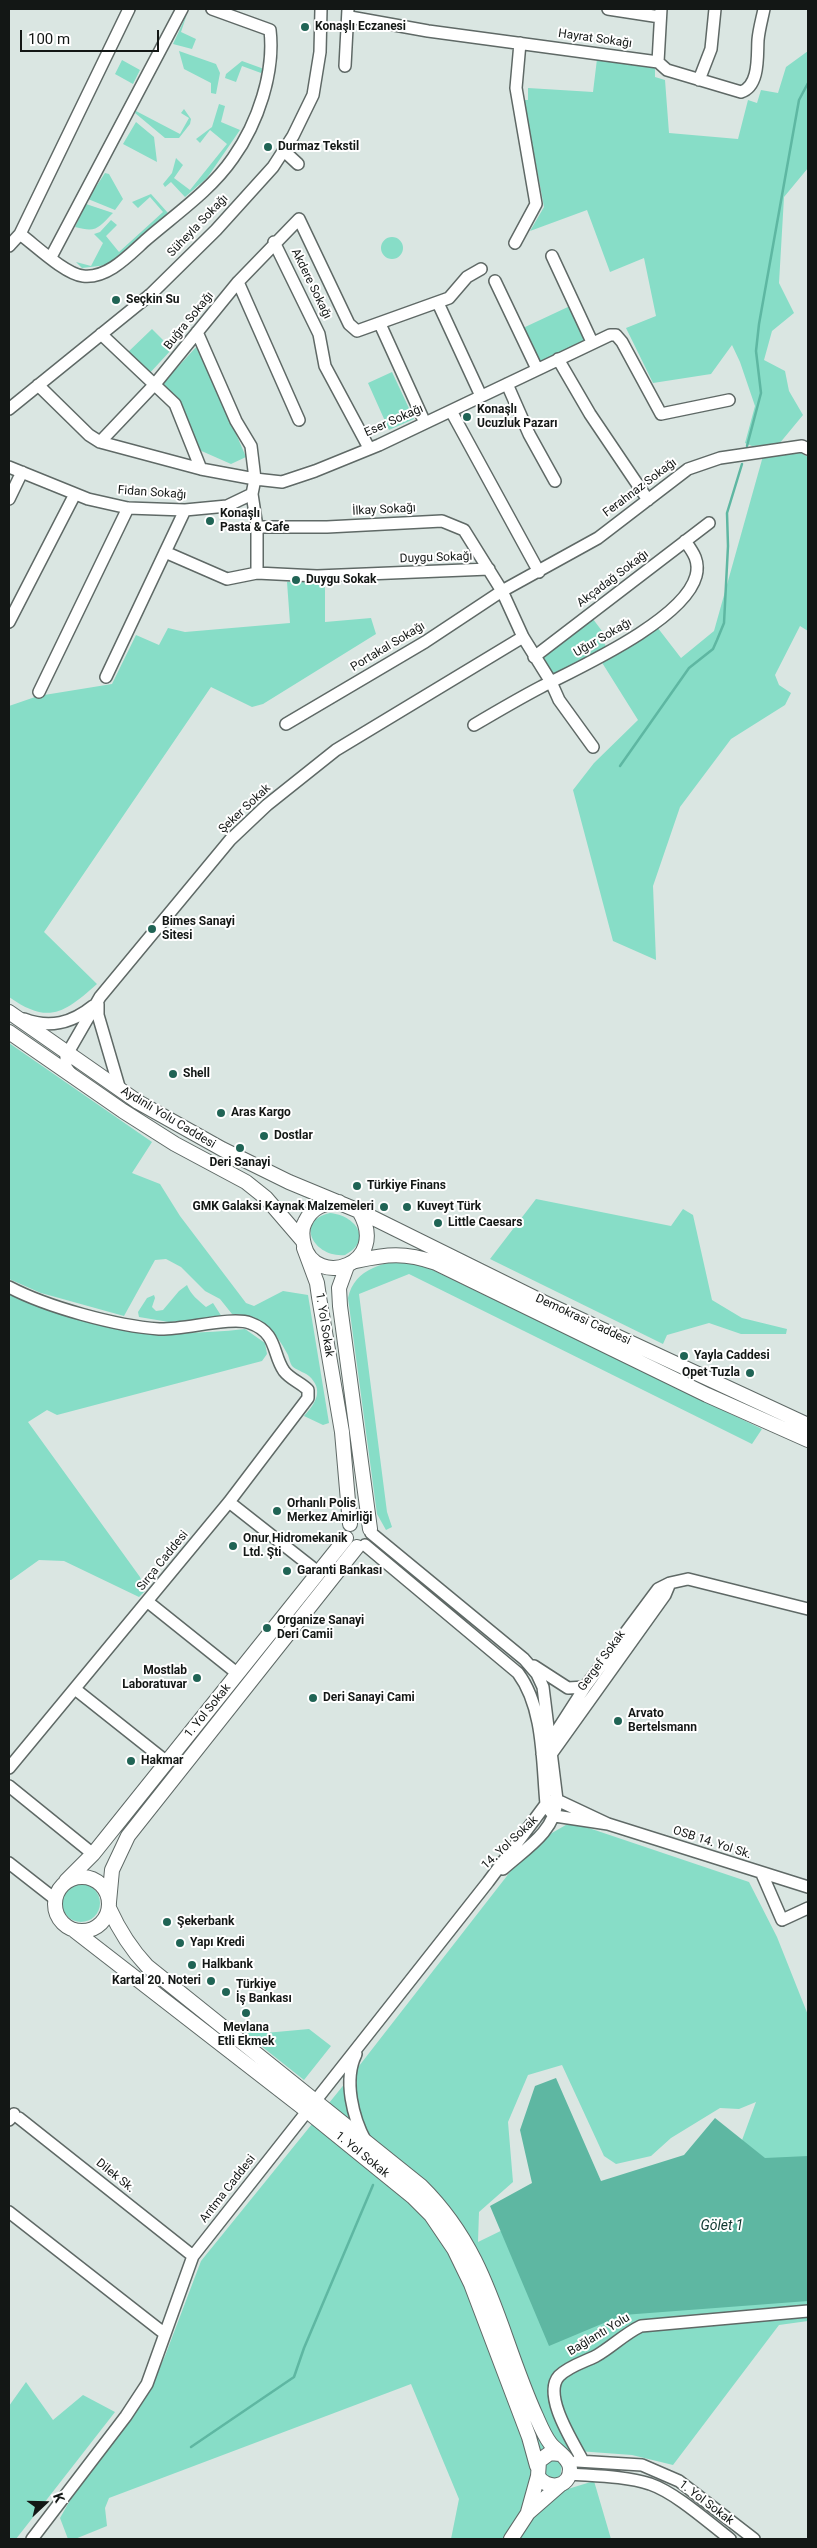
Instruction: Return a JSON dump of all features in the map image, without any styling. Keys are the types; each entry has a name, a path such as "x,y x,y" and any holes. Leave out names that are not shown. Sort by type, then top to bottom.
{"main road":[{"name":"Aydınlı Yolu Caddesi","path":"11,1014 120,1090 222,1149 289,1182 339,1202"},
{"name":"Aydınlı Yolu Caddesi","path":"9,1032 175,1144 246,1182 266,1198 304,1244"},
{"path":"339,1202 359,1211 368,1230 367,1242 363,1252 351,1264 327,1267 313,1260 304,1244 303,1225 317,1207 339,1202"},
{"name":"Demokrasi Caddesi","path":"359,1211 543,1302 808,1425"},
{"name":"1. Yol Sokak","path":"304,1244 317,1283 342,1432 348,1531 238,1674 93,1854 57,1892 55,1899 57,1915 61,1922 75,1930 311,2106 367,2144 422,2186 448,2213 487,2284 535,2414 550,2443 564,2457"},
{"name":"Demokrasi Caddesi","path":"351,1264 399,1254 416,1256 436,1263 698,1390 808,1440"},
{"name":"1. Yol Sokak","path":"109,1905 112,1870 128,1836 366,1538 357,1431 338,1288 351,1264"},
{"path":"342,1432 357,1431"},
{"path":"361,1521 366,1538 350,1544 348,1531 361,1521"},
{"name":"1. Yol Sokak","path":"66,1881 74,1878 91,1878 104,1889 118,1930 132,1950 147,1966 414,2197 442,2229 471,2284 529,2437 538,2471"},
{"path":"75,1930 84,1931 100,1924 109,1905"},
{"path":"528,2513 538,2471 546,2455 564,2457 565,2480"},
{"path":"538,2471 545,2484 565,2480"},
{"path":"511,2539 528,2513 565,2480"}],"street":[{"path":"9,246 20,234 129,9"},
{"path":"51,257 182,9"},
{"path":"20,234 51,257 82,276 96,275 116,266 206,188 233,158 253,121 270,77 273,50 270,30 212,9"},
{"name":"Süheyla Sokağı","path":"9,409 151,294 216,230 273,167 284,151 313,95 320,52 321,9"},
{"path":"608,9 661,13 658,62"},
{"path":"699,80 711,49 715,9"},
{"name":"Hayrat Sokağı","path":"349,13 520,44 658,62 667,70 742,92 751,86 757,66 758,38 764,9"},
{"path":"345,66 349,13"},
{"path":"514,243 536,204 516,88 520,44"},
{"path":"284,151 298,164"},
{"name":"Buğra Sokağı","path":"100,442 156,384 238,282 274,242 299,218 349,324 354,329 361,331 380,324"},
{"name":"Akdere Sokağı","path":"274,242 319,334 324,366 369,448"},
{"path":"552,256 592,342"},
{"path":"425,423 380,324 449,298 467,276 481,269"},
{"path":"495,281 537,369"},
{"path":"238,282 299,420"},
{"path":"438,302 481,396"},
{"path":"197,332 236,421 251,446 255,479 252,494 257,527 257,573"},
{"path":"101,334 141,374 156,384 175,404 201,469"},
{"name":"Eser Sokağı","path":"38,385 89,435 100,442 201,469 282,482 369,448 425,423 610,335 616,335 626,348 662,414 728,400"},
{"path":"558,359 590,414 648,500"},
{"path":"507,384 528,434 555,482"},
{"path":"450,411 539,572"},
{"name":"Ferahnaz Sokağı","path":"502,591 598,538 688,469 720,458 802,446 808,449"},
{"name":"Fidan Sokağı","path":"9,467 88,500 128,508 185,510 227,506 252,494"},
{"path":"9,498 22,472"},
{"path":"9,622 75,494"},
{"path":"39,692 128,508"},
{"path":"106,677 185,510"},
{"name":"İlkay Sokağı","path":"257,527 327,527 442,521 464,530 489,570"},
{"name":"Akçadağ Sokağı","path":"534,657 709,523"},
{"name":"Uğur Sokağı","path":"474,725 628,641 658,620 688,592 696,575 697,558 685,541"},
{"name":"Duygu Sokağı","path":"166,552 227,579 257,573 317,576 489,570 502,591 534,657 551,682 559,700 593,747"},
{"name":"Portakal Sokağı","path":"286,724 425,642 502,591"},
{"name":"Şeker Sokak","path":"68,1053 100,997 230,840 267,805 336,750 524,637"},
{"path":"11,1014 37,1024 59,1024 86,1012 100,997"},
{"path":"100,997 98,1015 120,1090"},
{"path":"75,1040 81,1033 91,1029 104,1038"},
{"path":"68,1053 66,1067 74,1076"},
{"name":"Sırça Caddesi","path":"9,1287 57,1305 126,1324 159,1328 196,1327 229,1321 249,1322 261,1329 271,1339 284,1371 308,1390 308,1398 229,1502 9,1768"},
{"path":"229,1502 318,1572"},
{"path":"366,1538 524,1659 536,1674 543,1687 550,1739"},
{"name":"14. Yol Sokak","path":"366,1538 518,1673 531,1693 557,1800 555,1816 544,1833 488,1882"},
{"path":"670,1583 688,1579 808,1610"},
{"name":"Gergef Sokak","path":"547,1754 665,1595 670,1583"},
{"name":"Gergef Sokak","path":"547,1754 550,1739 585,1687 658,1589 670,1583"},
{"path":"148,1602 238,1674"},
{"name":"Gergef Sokak","path":"524,1659 561,1685 574,1688 585,1687"},
{"path":"75,1689 167,1762"},
{"name":"14. Yol Sokak","path":"488,1882 546,1804 547,1754"},
{"path":"9,1786 93,1854"},
{"path":"557,1800 608,1824 555,1816 546,1804 557,1800"},
{"name":"OSB 14. Yol Sk.","path":"608,1824 808,1887"},
{"path":"9,1863 55,1899"},
{"path":"762,1874 782,1920 808,1908"},
{"name":"Arıtma Caddesi","path":"32,2539 126,2416 147,2384 193,2256 488,1882"},
{"path":"364,2039 352,2061 350,2086 360,2127 367,2144"},
{"name":"Dilek Sk.","path":"14,2117 193,2256"},
{"path":"9,2212 165,2334"},
{"name":"Bağlantı Yolu","path":"583,2461 556,2406 552,2393 557,2378 567,2370 603,2352 626,2333 641,2326 808,2311"},
{"name":"1. Yol Sokak","path":"564,2457 583,2461 642,2465 680,2481 754,2539"},
{"path":"565,2480 611,2477 651,2485 689,2508 730,2539"}],"shaded area":[{"path":"187,14 181,32 196,39 192,49 173,44"},
{"path":"179,51 216,64 220,73 216,94 211,93 211,83 184,69"},
{"path":"808,51 808,168 784,197 779,283 794,313 772,331 764,360 785,371 789,391 803,415 779,444 752,446 745,443 755,406 732,345 711,374 653,383 626,328 656,316 644,258 610,272 587,210 530,231 544,207 524,100 528,100 528,88 593,92 597,59 655,67 655,77 665,80 669,133 738,139 748,100 757,103 761,90 778,93 786,67"},
{"path":"122,60 140,70 133,84 115,74"},
{"path":"242,61 264,69 261,73 242,66 236,82 225,78 226,74"},
{"path":"219,104 225,106 221,122 240,130 207,178 185,197 171,182 165,187 163,184 172,173 176,158 183,165 174,178 190,190 227,144 210,130 200,143 196,139 212,127"},
{"path":"184,109 191,119 190,124 179,138 165,138 135,113 136,111 180,134 189,118 181,113"},
{"path":"136,122 154,137 157,162 123,144"},
{"path":"105,173 109,174 123,199 115,210 88,199"},
{"path":"151,194 168,213 107,265 82,268 76,262 91,266 103,243 94,234 100,232 111,220 117,225 106,236 119,252 163,212 150,197 138,208 132,202"},
{"path":"86,204 113,213 97,228 75,227"},
{"path":"392,237 400,240 403,248 400,256 392,259 384,256 381,248 384,240"},
{"path":"570,306 586,341 539,363 523,328"},
{"path":"152,329 172,349 148,375 127,353"},
{"path":"198,345 246,457 231,464 197,449 179,404 162,384"},
{"path":"392,372 414,419 389,430 368,383"},
{"path":"801,453 808,457 808,631 800,626 775,675 779,685 791,693 785,705 731,739 680,807 653,886 656,960 613,941 573,790 594,763 638,720 601,661 654,623 681,658 714,631 763,456"},
{"path":"325,580 325,622 371,618 376,634 263,704 252,707 211,687 44,932 97,984 75,1002 56,1012 35,1011 9,997 9,706 38,696 112,684 136,635 159,645 168,628 185,632 290,623 287,582"},
{"path":"593,619 602,631 599,634 607,648 553,677 541,657"},
{"path":"9,1043 152,1142 132,1173 160,1184 180,1216 246,1303 254,1306 283,1291 308,1295 329,1423 323,1425 304,1416 317,1396 316,1386 309,1376 292,1366 283,1346 272,1331 266,1325 251,1317 232,1314 220,1299 205,1291 181,1267 166,1259 155,1260 124,1316 41,1293 9,1279"},
{"path":"536,1199 671,1226 683,1209 693,1215 712,1300 742,1318 787,1329 786,1334 741,1334 709,1323 667,1335 663,1344 490,1259"},
{"path":"330,1213 347,1218 358,1229 360,1236 358,1242 354,1249 345,1255 325,1251 312,1238 313,1223 319,1217"},
{"path":"412,1260 762,1429 752,1444 409,1274 359,1294 387,1512 392,1527 386,1530 377,1514 348,1298 351,1288 357,1280 372,1268 392,1262"},
{"path":"187,1285 193,1295 206,1307 213,1303 222,1317 169,1322 139,1317 138,1312 147,1298 154,1295 152,1307 156,1311 163,1310 179,1291"},
{"path":"9,1293 68,1316 124,1329 182,1333 245,1329 265,1343 267,1354 262,1361 57,1415 47,1410 28,1422 140,1577 145,1591 139,1597 64,1561 39,1560 9,1580"},
{"path":"571,1822 749,1882 777,1937 808,2015 808,2186 730,2173 756,2102 739,2109 720,2108 671,2138 651,2156 616,2164 604,2156 562,2065 528,2075 508,2122 513,2182 479,2212 478,2242 515,2224 808,2265 808,2321 779,2325 673,2465 632,2455 564,2450 558,2492 594,2481 611,2539 451,2539 459,2499 411,2384 109,2498 105,2508 107,2526 75,2539 68,2539 60,2518 77,2488 145,2399 165,2356 201,2261 359,2066 531,1845"},
{"path":"81,1884 95,1889 100,1903 95,1917 81,1922 67,1917 62,1903 67,1889"},
{"path":"236,2026 265,2033 309,2029 331,2046 304,2080"},
{"path":"26,2382 53,2420 83,2395 115,2412 16,2539 9,2539 9,2406"}],"water":[{"name":"Gölet 1","path":"556,2078 601,2181 684,2155 715,2118 765,2158 808,2156 808,2301 623,2315 549,2346 490,2206 532,2183 520,2130 535,2086"}],"waterway":[{"path":"747,446 761,393 756,351 759,324 799,100 808,83"},
{"path":"620,766 689,668 713,649 724,623 728,546 727,513 742,464"},
{"path":"191,2447 294,2377 304,2348 373,2185"}],"place":[{"name":"Konaşlı Eczanesi","path":"305,27"},
{"name":"Durmaz Tekstil","path":"268,147"},
{"name":"Seçkin Su","path":"116,300"},
{"name":"Konaşlı Ucuzluk Pazarı","path":"467,417"},
{"name":"Konaşlı Pasta & Cafe","path":"210,521"},
{"name":"Duygu Sokak","path":"296,580"},
{"name":"Bimes Sanayi Sitesi","path":"152,929"},
{"name":"Shell","path":"173,1074"},
{"name":"Aras Kargo","path":"221,1113"},
{"name":"Dostlar","path":"264,1136"},
{"name":"Deri Sanayi","path":"240,1148"},
{"name":"Türkiye Finans","path":"357,1186"},
{"name":"GMK Galaksi Kaynak Malzemeleri","path":"384,1207"},
{"name":"Kuveyt Türk","path":"407,1207"},
{"name":"Little Caesars","path":"438,1223"},
{"name":"Yayla Caddesi","path":"684,1356"},
{"name":"Opet Tuzla","path":"750,1373"},
{"name":"Orhanlı Polis Merkez Amirliği","path":"277,1511"},
{"name":"Onur Hidromekanik Ltd. Şti","path":"233,1546"},
{"name":"Garanti Bankası","path":"287,1571"},
{"name":"Organize Sanayi Deri Camii","path":"267,1628"},
{"name":"Mostlab Laboratuvar","path":"197,1678"},
{"name":"Deri Sanayi Cami","path":"313,1698"},
{"name":"Arvato Bertelsmann","path":"618,1721"},
{"name":"Hakmar","path":"131,1761"},
{"name":"Şekerbank","path":"167,1922"},
{"name":"Yapı Kredi","path":"180,1943"},
{"name":"Halkbank","path":"192,1965"},
{"name":"Kartal 20. Noteri","path":"211,1981"},
{"name":"Türkiye İş Bankası","path":"226,1992"},
{"name":"Mevlana Etli Ekmek","path":"246,2013"}]}
